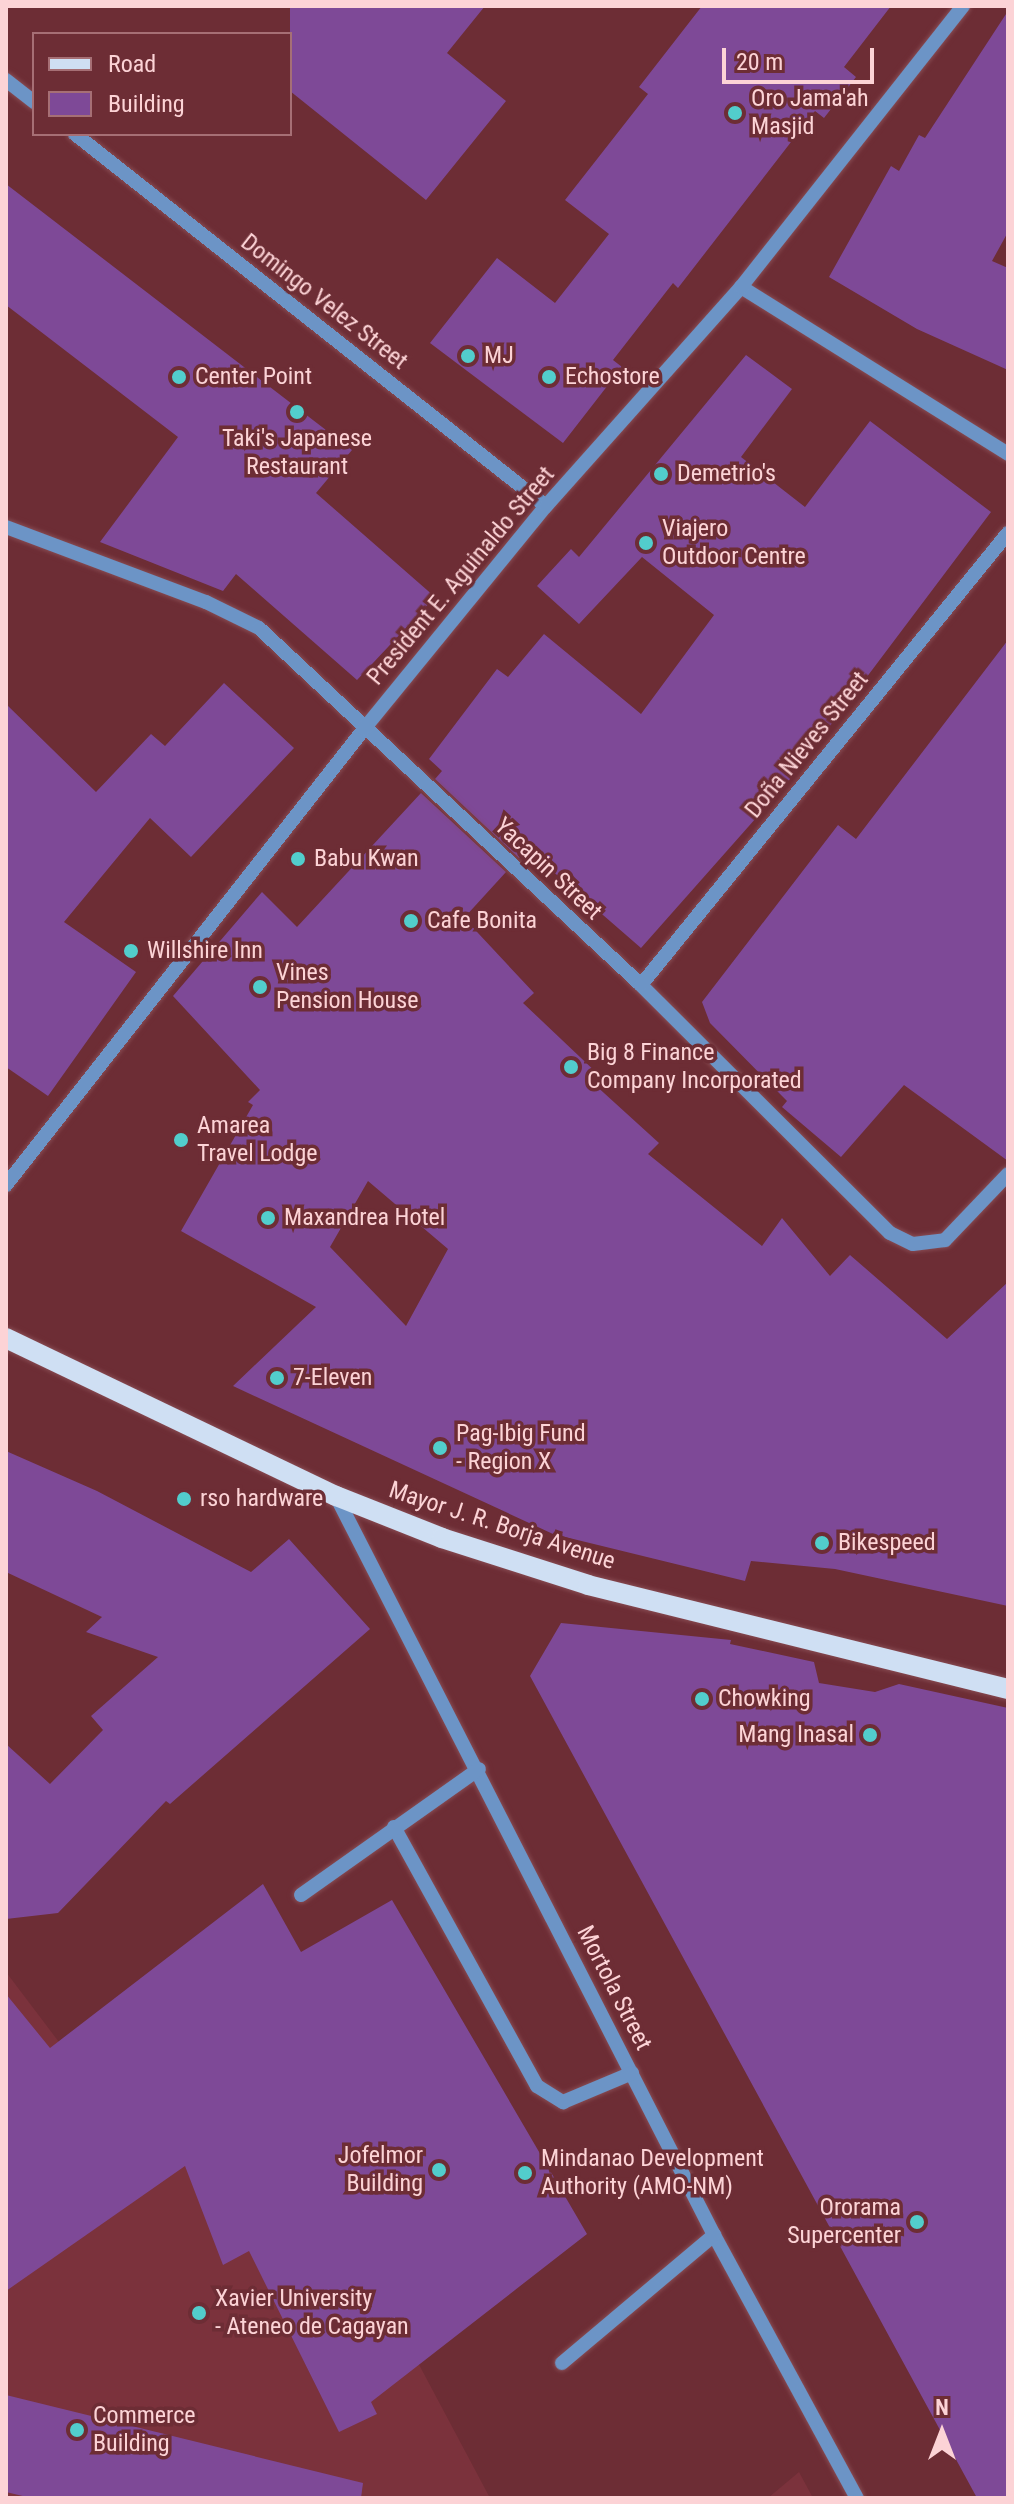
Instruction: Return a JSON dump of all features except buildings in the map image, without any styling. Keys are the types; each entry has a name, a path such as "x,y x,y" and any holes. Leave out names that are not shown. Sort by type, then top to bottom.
{"main road":[{"name":"Mayor J. R. Borja Avenue","path":"6,1338 336,1496 588,1585 1008,1689"}],"street":[{"name":"President E. Aguinaldo Street","path":"6,1185 364,729 546,506 741,287 963,6"},
{"path":"6,80 32,100"},
{"name":"Domingo Velez Street","path":"78,136 546,506"},
{"path":"741,287 1008,454"},
{"name":"Yacapin Street","path":"6,527 206,602 259,628 641,985 890,1233 913,1244 945,1240 1008,1174"},
{"name":"Doña Nieves Street","path":"641,985 1008,533"},
{"name":"Mortola Street","path":"336,1496 479,1769 714,2235 857,2498"},
{"path":"301,1895 479,1769"},
{"path":"394,1827 537,2086 563,2102 632,2073"},
{"path":"562,2363 714,2235"}],"shaded area":[{"name":"Xavier University - Ateneo de Cagayan","path":"6,1972 124,2128 250,2047 490,2498 6,2498"},
{"path":"799,2472 813,2498 768,2498"}],"place":[{"name":"Oro Jama'ah Masjid","path":"735,113"},
{"name":"MJ","path":"468,356"},
{"name":"Center Point","path":"179,377"},
{"name":"Echostore","path":"549,377"},
{"name":"Taki's Japanese Restaurant","path":"297,412"},
{"name":"Demetrio's","path":"661,474"},
{"name":"Viajero Outdoor Centre","path":"646,543"},
{"name":"Babu Kwan","path":"298,859"},
{"name":"Cafe Bonita","path":"411,921"},
{"name":"Willshire Inn","path":"131,951"},
{"name":"Vines Pension House","path":"260,987"},
{"name":"Big 8 Finance Company Incorporated","path":"571,1067"},
{"name":"Amarea Travel Lodge","path":"181,1140"},
{"name":"Maxandrea Hotel","path":"268,1218"},
{"name":"7-Eleven","path":"277,1378"},
{"name":"Pag-Ibig Fund - Region X","path":"440,1448"},
{"name":"rso hardware","path":"184,1499"},
{"name":"Bikespeed","path":"822,1543"},
{"name":"Chowking","path":"702,1699"},
{"name":"Mang Inasal","path":"870,1735"},
{"name":"Jofelmor Building","path":"439,2170"},
{"name":"Mindanao Development Authority (AMO-NM)","path":"525,2173"},
{"name":"Ororama Supercenter","path":"917,2222"},
{"name":"Xavier University - Ateneo de Cagayan","path":"199,2313"},
{"name":"Commerce Building","path":"77,2430"}]}
